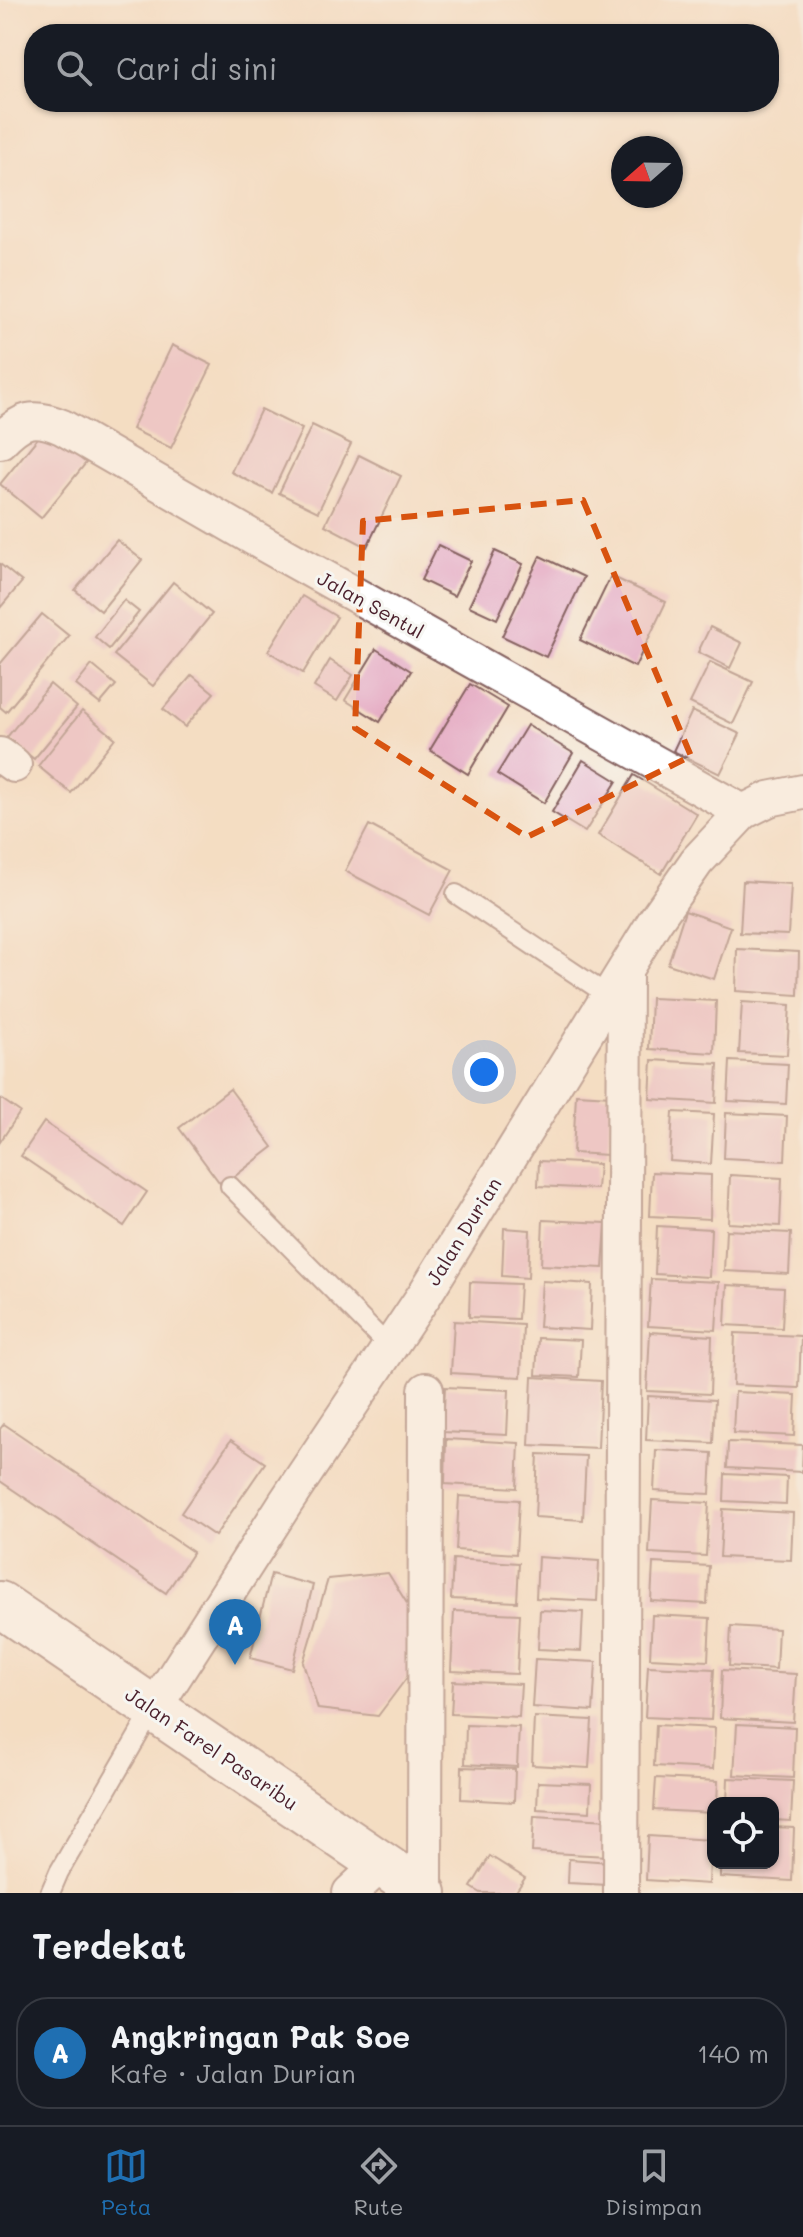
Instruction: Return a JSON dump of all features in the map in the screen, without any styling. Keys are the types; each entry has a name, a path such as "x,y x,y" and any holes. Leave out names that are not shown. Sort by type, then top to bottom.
{"street":[{"name":"Jalan Sentul","path":"0,441 30,421 41,419 62,427 743,812"},
{"name":"Jalan Durian","path":"154,1708 389,1347 697,861 743,812 769,799 803,792"},
{"path":"617,983 621,1893"},
{"path":"424,1893 426,1390"},
{"name":"Jalan Farel Pasaribu","path":"0,1604 424,1893"},
{"path":"350,1893 381,1864"}],"lane":[{"path":"456,894 617,983"},
{"path":"230,1186 389,1347"},
{"path":"50,1893 59,1872 154,1708"}],"highlighted area":[{"path":"583,500 691,756 527,837 355,728 363,521"}],"building":[{"path":"172,345 212,365 171,448 132,429"},
{"path":"261,409 302,429 272,493 231,472"},
{"path":"312,425 351,444 318,512 279,493"},
{"path":"45,429 86,463 41,518 0,484"},
{"path":"359,455 401,476 367,547 325,525"},
{"path":"117,540 142,560 101,611 75,590"},
{"path":"438,545 471,561 454,596 421,580"},
{"path":"495,551 523,564 497,619 469,606"},
{"path":"540,556 584,577 546,657 502,636"},
{"path":"0,564 22,582 0,608"},
{"path":"611,576 666,602 635,667 580,640"},
{"path":"173,582 212,614 153,686 114,655"},
{"path":"302,596 337,617 303,673 268,651"},
{"path":"124,600 139,612 109,649 95,637"},
{"path":"42,614 69,636 6,712 0,707 0,664"},
{"path":"710,627 742,643 730,668 698,652"},
{"path":"376,649 411,671 380,722 345,700"},
{"path":"330,660 353,675 337,701 314,687"},
{"path":"710,662 753,682 733,724 690,703"},
{"path":"92,665 116,685 100,704 76,685"},
{"path":"192,675 214,693 185,727 163,709"},
{"path":"50,684 77,707 34,759 7,737"},
{"path":"470,684 508,707 468,774 430,750"},
{"path":"82,711 115,738 71,793 38,766"},
{"path":"692,711 740,734 720,774 673,751"},
{"path":"527,725 573,753 544,803 497,774"},
{"path":"583,760 617,781 585,832 552,812"},
{"path":"634,775 697,814 661,874 598,835"},
{"path":"369,825 453,870 429,915 345,871"},
{"path":"743,881 791,884 788,935 740,933"},
{"path":"685,911 731,927 714,979 668,964"},
{"path":"737,949 799,952 798,995 736,991"},
{"path":"651,998 716,1001 714,1053 649,1049"},
{"path":"742,1002 790,1005 787,1055 739,1053"},
{"path":"652,1060 718,1064 716,1103 650,1099"},
{"path":"730,1061 788,1064 786,1104 728,1101"},
{"path":"230,1089 273,1147 222,1186 179,1128"},
{"path":"576,1094 611,1096 608,1155 573,1153"},
{"path":"0,1098 20,1112 0,1142"},
{"path":"673,1112 714,1114 711,1164 670,1161"},
{"path":"726,1113 787,1116 785,1161 724,1158"},
{"path":"44,1122 147,1192 124,1226 21,1156"},
{"path":"539,1161 599,1164 597,1189 538,1186"},
{"path":"652,1172 711,1175 710,1219 650,1216"},
{"path":"730,1175 782,1178 780,1226 728,1223"},
{"path":"543,1220 606,1223 603,1268 541,1265"},
{"path":"657,1226 711,1229 709,1277 655,1274"},
{"path":"504,1228 530,1230 528,1278 502,1276"},
{"path":"726,1230 791,1233 789,1274 724,1271"},
{"path":"651,1279 719,1282 716,1330 648,1326"},
{"path":"542,1281 592,1284 590,1330 539,1327"},
{"path":"470,1282 520,1284 518,1319 469,1317"},
{"path":"727,1285 784,1288 782,1328 725,1325"},
{"path":"454,1321 523,1325 521,1377 451,1373"},
{"path":"650,1332 712,1336 710,1394 647,1391"},
{"path":"735,1333 801,1336 799,1388 733,1385"},
{"path":"538,1338 581,1340 579,1377 536,1375"},
{"path":"532,1377 601,1381 598,1448 529,1445"},
{"path":"445,1387 509,1390 507,1435 443,1432"},
{"path":"735,1392 796,1395 794,1436 733,1433"},
{"path":"648,1396 715,1400 713,1443 646,1440"},
{"path":"4,1424 193,1552 166,1593 0,1481 0,1429"},
{"path":"446,1439 519,1443 517,1488 445,1484"},
{"path":"231,1440 265,1463 215,1536 181,1513"},
{"path":"728,1442 803,1445 802,1472 727,1468"},
{"path":"656,1450 712,1453 710,1494 654,1491"},
{"path":"538,1454 586,1456 583,1520 535,1517"},
{"path":"725,1474 787,1477 786,1504 724,1501"},
{"path":"459,1496 519,1500 516,1554 456,1550"},
{"path":"652,1500 709,1503 706,1556 649,1553"},
{"path":"723,1509 793,1513 791,1560 720,1557"},
{"path":"538,1557 599,1561 597,1601 536,1598"},
{"path":"453,1559 519,1563 517,1602 451,1599"},
{"path":"653,1563 709,1566 707,1604 651,1601"},
{"path":"388,1573 413,1613 411,1672 378,1716 318,1709 303,1663 328,1579"},
{"path":"271,1574 313,1585 292,1669 250,1658"},
{"path":"540,1610 583,1612 581,1651 538,1649"},
{"path":"454,1611 520,1614 517,1674 451,1671"},
{"path":"652,1615 710,1618 708,1661 650,1658"},
{"path":"731,1626 778,1629 776,1669 729,1666"},
{"path":"535,1659 596,1662 593,1711 532,1707"},
{"path":"648,1666 714,1669 711,1720 645,1717"},
{"path":"722,1670 796,1674 793,1722 720,1718"},
{"path":"453,1681 521,1684 519,1717 451,1714"},
{"path":"534,1717 592,1720 589,1768 532,1765"},
{"path":"737,1724 795,1727 793,1778 734,1775"},
{"path":"466,1725 519,1727 517,1767 465,1764"},
{"path":"656,1725 715,1728 713,1769 654,1766"},
{"path":"462,1767 515,1769 514,1802 461,1799"},
{"path":"656,1778 718,1781 717,1797 707,1797 707,1813 654,1810"},
{"path":"728,1778 793,1781 791,1821 779,1820 779,1797 727,1797"},
{"path":"538,1782 591,1784 590,1812 537,1809"},
{"path":"534,1816 610,1820 608,1856 532,1852"},
{"path":"779,1827 794,1828 792,1881 720,1877 720,1869 779,1869"},
{"path":"648,1836 707,1840 709,1884 646,1880"},
{"path":"490,1856 525,1878 515,1893 481,1893 471,1887"},
{"path":"569,1859 610,1862 609,1885 568,1883"}],"place":[{"name":"Angkringan Pak Soe","path":"235,1665"}]}
